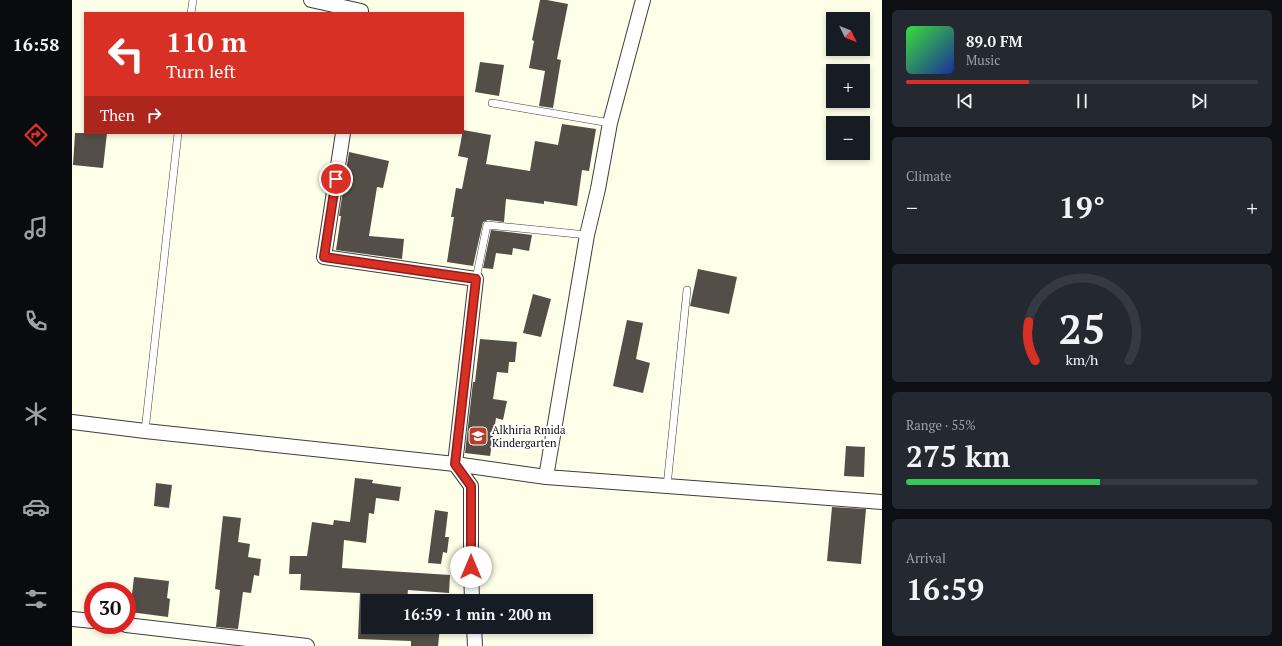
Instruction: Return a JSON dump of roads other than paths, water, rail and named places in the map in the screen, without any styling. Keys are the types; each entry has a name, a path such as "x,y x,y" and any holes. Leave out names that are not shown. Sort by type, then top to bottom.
{"street":[{"path":"311,0 361,12"},
{"path":"546,477 587,235 598,189 610,123 642,0"},
{"path":"343,134 324,257 476,279 455,464 471,486 472,594"},
{"path":"72,422 455,464 546,477 882,502"},
{"path":"72,619 84,620"},
{"path":"136,626 307,646"},
{"path":"474,634 474,646"}],"lane":[{"path":"191,12 193,0"},
{"path":"492,103 610,123"},
{"path":"145,431 178,134"},
{"path":"476,279 487,225 587,235"},
{"path":"667,486 687,290"}],"place":[{"name":"Alkhiria Rmida Kindergarten","path":"478,436"}]}
